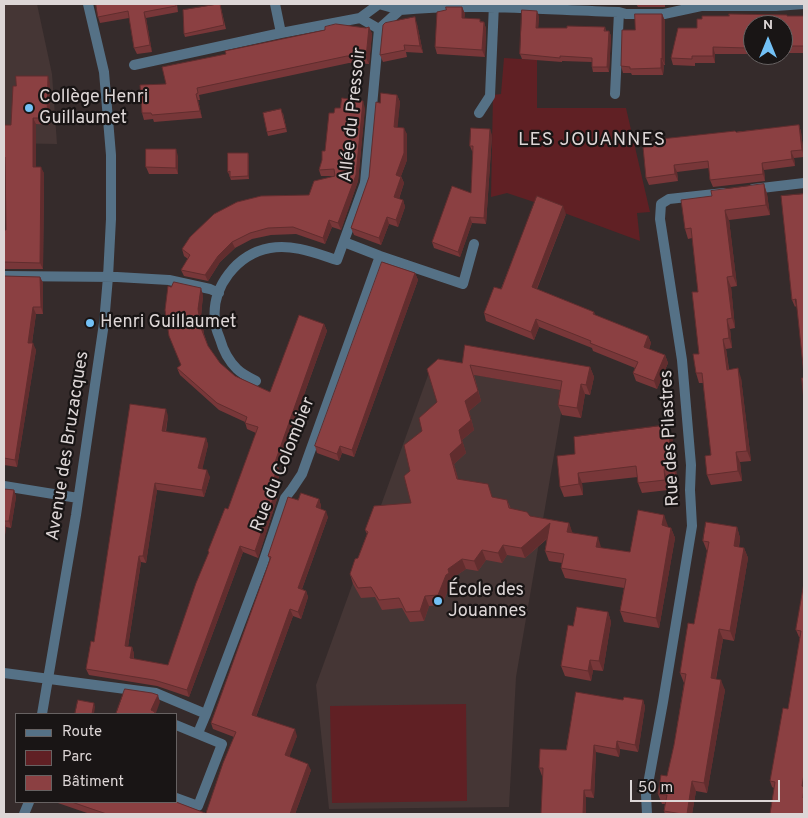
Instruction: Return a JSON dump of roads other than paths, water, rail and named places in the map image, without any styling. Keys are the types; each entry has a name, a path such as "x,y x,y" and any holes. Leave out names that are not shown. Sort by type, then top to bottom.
{"street":[{"name":"Avenue des Bruzacques","path":"42,713 78,498 104,323 108,277 111,219 111,155 104,72 88,4"},
{"path":"275,4 281,33"},
{"path":"134,65 360,18 379,4 400,10 429,7 494,6 624,10 664,14 701,6 804,4"},
{"path":"479,112 490,96 494,6"},
{"path":"360,18 379,29 400,10"},
{"path":"616,94 624,10"},
{"name":"Allée du Pressoir","path":"219,293 227,276 238,264 253,253 270,248 305,250 337,260 365,183 379,29"},
{"name":"Rue des Pilastres","path":"647,814 646,795 692,526 691,465 682,360 660,219 661,204 669,199 804,183"},
{"path":"344,242 463,284 474,244"},
{"name":"Rue du Colombier","path":"198,733 263,563 285,498 302,474 380,256"},
{"path":"4,276 108,277 170,280 210,289 219,293 215,307 215,321 222,346 228,358 238,370 256,381"},
{"path":"4,486 78,498"},
{"path":"4,672 156,693 206,714"},
{"path":"178,726 222,744 198,806 178,799"}],"place":[{"name":"Collège Henri Guillaumet","path":"29,108"},
{"name":"Henri Guillaumet","path":"90,323"},
{"name":"École des Jouannes","path":"438,601"}],"district":[{"name":"LES JOUANNES","path":"592,141"}]}
